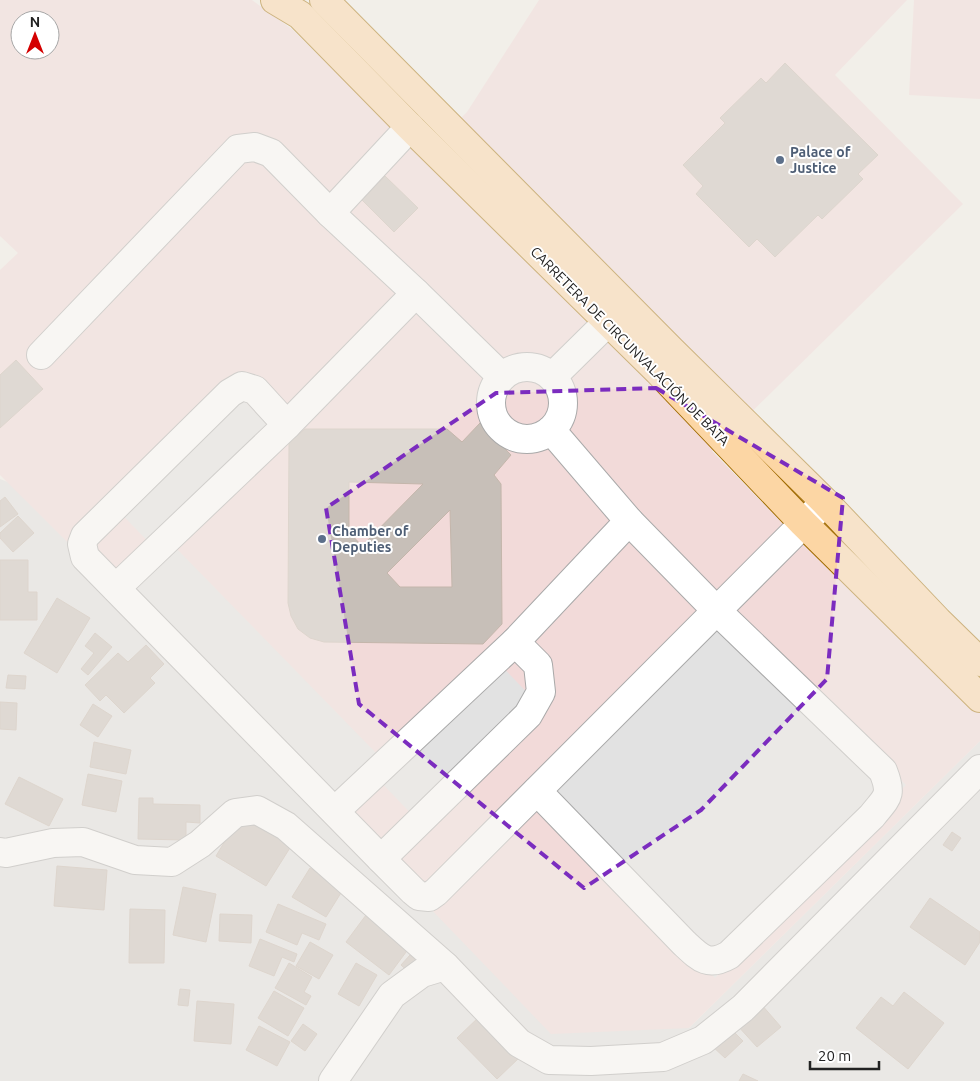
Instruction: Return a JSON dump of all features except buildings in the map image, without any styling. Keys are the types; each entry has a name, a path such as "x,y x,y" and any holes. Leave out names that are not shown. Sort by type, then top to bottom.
{"main road":[{"name":"CARRETERA DE CIRCUNVALACIÓN DE BATA","path":"275,0 300,15 410,127 825,502 938,621 980,662"},
{"name":"CARRETERA DE CIRCUNVALACIÓN DE BATA","path":"324,0 617,314 658,371 803,523 980,698"}],"street":[{"path":"330,213 410,127"},
{"path":"41,355 238,149 255,147 270,153 502,377"},
{"path":"116,588 287,425 416,293"},
{"path":"552,377 617,314"},
{"path":"533,368 543,371 552,377 559,387 563,398 563,410 551,430 541,436 528,439 516,437 505,432 497,423 492,411 491,399 494,388 502,377 516,369 533,368"},
{"path":"287,425 255,390 242,386 230,393 85,536 82,544 85,556 419,896 429,897 436,892 825,502"},
{"path":"537,791 684,943 704,960 719,961 729,956 872,816 888,796 888,785 883,771 717,611 630,521 551,430"},
{"path":"335,811 514,642 630,521"},
{"path":"381,858 528,715 541,692 538,665 514,642"},
{"path":"0,852 6,853 53,844 84,842 135,860 172,862 200,844 235,813 257,810 286,826 445,966 519,1043 549,1060 591,1061 663,1056 704,1040 742,1008 980,769"},
{"path":"333,1081 392,995 422,973 445,966"}],"highlighted area":[{"path":"656,388 843,498 827,679 701,810 584,888 359,704 326,508 496,393"}],"shaded area":[{"path":"0,0 252,0 293,30 421,157 467,112 539,0 907,0 835,75 963,204 712,451 800,541 980,713 980,741 689,1028 551,1034 324,798 0,475 0,270 18,253 0,236"},
{"path":"914,0 980,0 980,99 909,95"},
{"path":"226,382 284,442 175,547 379,756 488,652 544,710 423,826 373,774 340,805 132,591 165,559 105,497"},
{"path":"0,479 10,483 324,798 689,1028 980,741 980,1081 0,1081"},
{"path":"713,597 906,785 715,978 522,790"}],"place":[{"name":"Palace of Justice","path":"780,160"},
{"name":"Chamber of Deputies","path":"322,539"}]}
